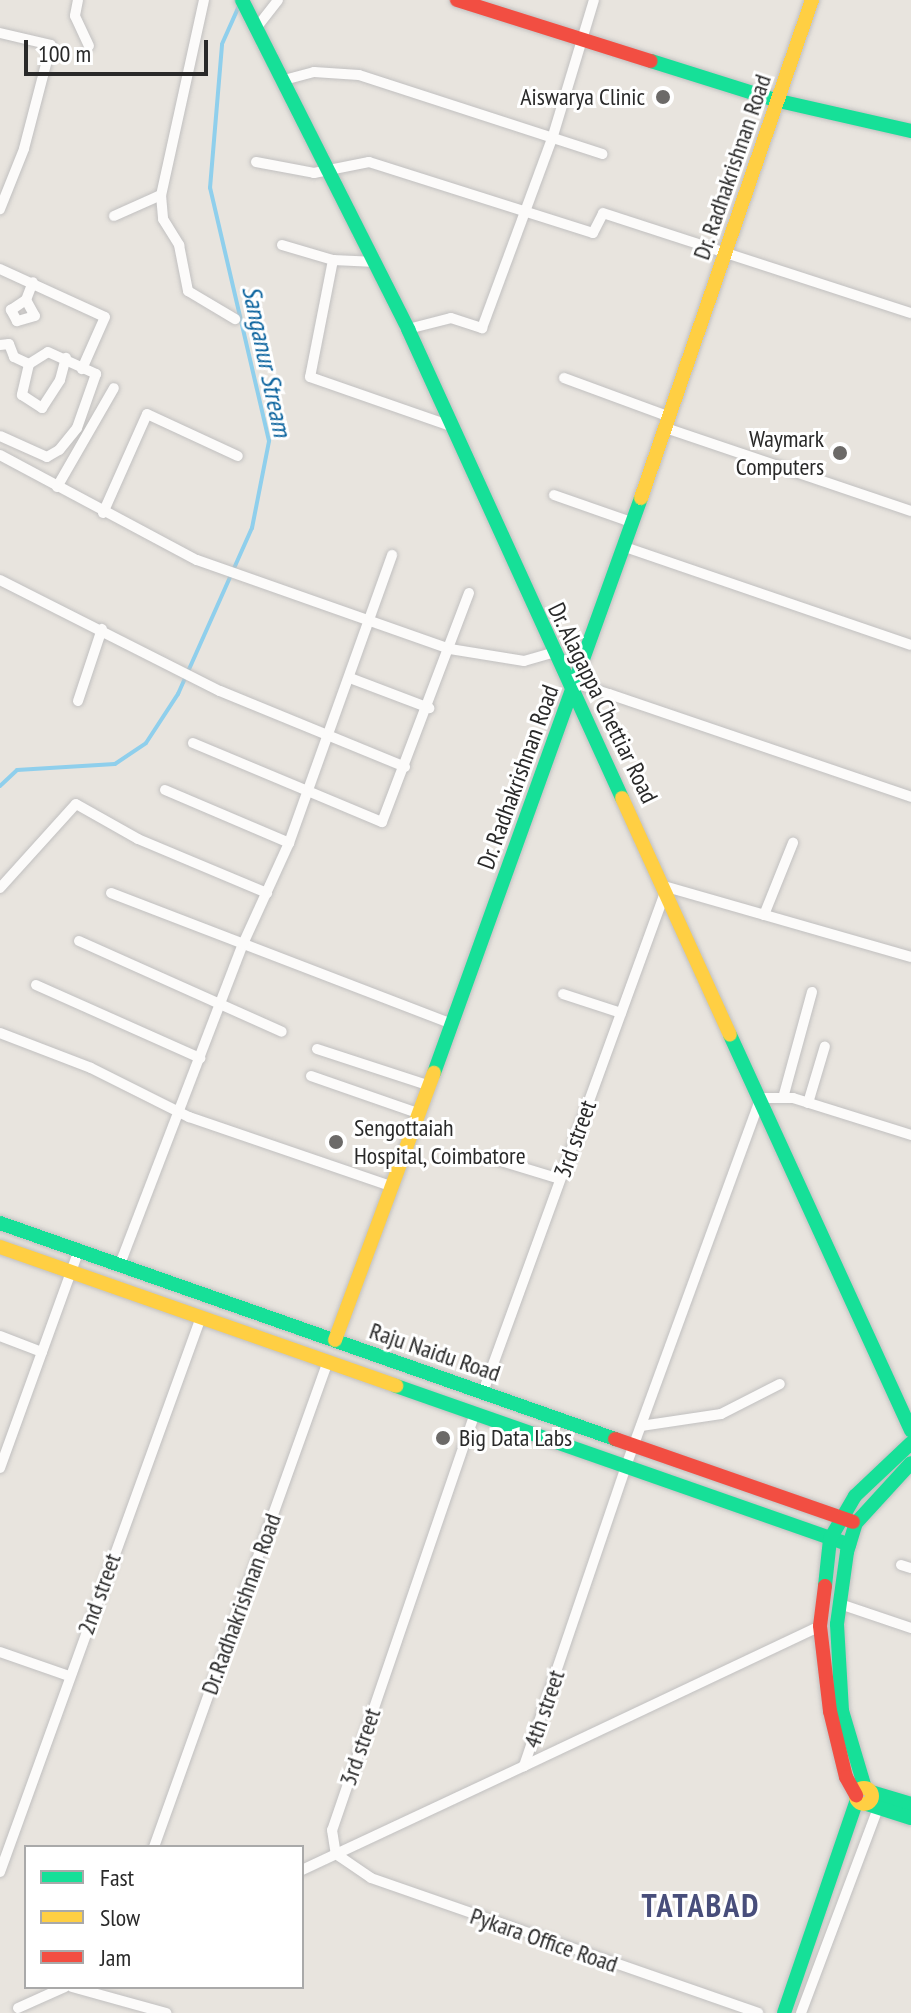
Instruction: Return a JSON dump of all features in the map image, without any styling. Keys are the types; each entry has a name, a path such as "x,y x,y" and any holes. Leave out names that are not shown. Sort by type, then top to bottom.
{"street":[{"path":"78,0 75,16 89,46"},
{"path":"204,0 161,195 163,219 179,245 188,291 235,319"},
{"name":"Dr. Alagappa Chettiar Road","path":"242,0 332,171 408,329 552,653 574,692 667,887 911,1431"},
{"path":"255,24 278,0"},
{"path":"457,0 779,101 911,131"},
{"path":"408,329 451,318 482,328 552,139 594,0"},
{"name":"Dr. Radhakrishnan Road","path":"335,1340 574,692 812,0"},
{"path":"0,33 51,45 24,149 0,209"},
{"path":"284,80 314,72 359,75 602,154"},
{"path":"256,162 332,171 346,163 369,162 593,233 603,213 911,313"},
{"path":"114,216 161,195"},
{"path":"282,245 333,260 376,262"},
{"path":"333,260 310,377 451,426"},
{"path":"0,269 105,317 82,369"},
{"path":"26,300 33,282"},
{"path":"0,345 9,344 14,357"},
{"path":"0,436 47,457 59,450 77,428 96,374 66,358 48,352 29,364 22,395 42,408 60,380 66,358"},
{"path":"0,361 14,357 29,364"},
{"path":"564,378 668,422 911,511"},
{"path":"57,487 114,388"},
{"path":"103,513 147,414 238,456"},
{"path":"0,455 103,513 197,560 450,649 524,661 552,653"},
{"path":"554,495 631,522"},
{"path":"622,546 911,645"},
{"path":"120,1264 220,1005 289,843 392,555"},
{"path":"0,580 207,684 327,737 405,767"},
{"path":"193,743 382,822 429,708 469,593"},
{"path":"78,701 102,629"},
{"path":"350,678 429,708"},
{"path":"574,692 578,684 911,797"},
{"path":"165,790 289,843"},
{"path":"0,888 76,804 138,839 267,893"},
{"path":"764,915 793,843"},
{"path":"667,887 911,957"},
{"name":"3rd street","path":"483,1392 667,887"},
{"path":"111,893 244,947 450,1023"},
{"path":"79,941 282,1032"},
{"path":"36,985 200,1058"},
{"path":"783,1098 812,992"},
{"path":"563,994 621,1013"},
{"path":"0,1033 181,1109 221,1129 390,1186"},
{"path":"808,1103 825,1046"},
{"path":"317,1049 427,1085"},
{"path":"311,1076 417,1113"},
{"path":"634,1444 761,1098 808,1103 911,1135"},
{"path":"491,1158 560,1179"},
{"name":"Raju Naidu Road","path":"0,1223 856,1523"},
{"name":"Raju Naidu Road","path":"0,1247 849,1545"},
{"path":"0,1468 79,1250"},
{"name":"2nd street","path":"0,1872 201,1317"},
{"path":"0,1336 42,1352"},
{"name":"Dr.Radhakrishnan Road","path":"155,1845 328,1361"},
{"path":"641,1426 721,1414 780,1384"},
{"name":"3rd street","path":"336,1854 332,1830 475,1413"},
{"path":"911,1443 839,1518 830,1539 820,1626 830,1711 846,1777 868,1798 911,1818"},
{"name":"4th street","path":"304,1869 524,1766 634,1444"},
{"path":"801,2013 868,1798 842,1711 840,1604 849,1545 856,1523 911,1463"},
{"path":"840,1604 911,1628"},
{"path":"524,1766 820,1626"},
{"path":"0,1652 69,1676"},
{"path":"868,1798 911,1804"},
{"path":"784,2013 868,1798"},
{"name":"Pykara Office Road","path":"336,1854 371,1878 758,2013"},
{"path":"791,2013 836,1875"},
{"path":"18,2008 61,1989"},
{"path":"79,1989 166,2013"}],"waterway":[{"name":"Sanganur Stream","path":"0,786 17,770 115,764 146,743 178,694 252,528 269,441 210,188 222,44 239,6"}],"traffic: fast":[{"path":"242,0 408,329 622,798"},
{"path":"651,61 779,101 911,131"},
{"path":"434,1073 641,498"},
{"path":"730,1035 911,1431"},
{"path":"0,1223 615,1439"},
{"path":"396,1386 849,1545"},
{"path":"825,1586 830,1539 855,1496 911,1443"},
{"path":"865,1788 842,1711 837,1624 847,1552 856,1523 911,1463"},
{"path":"871,1792 911,1804"},
{"path":"784,2013 857,1800"},
{"path":"867,1804 911,1818"}],"traffic: slow":[{"path":"641,498 812,0"},
{"path":"622,798 730,1035"},
{"path":"335,1340 434,1073"},
{"path":"0,1247 396,1386"},
{"path":"864,1788 870,1790 872,1796 870,1802 864,1804 858,1802 856,1796 858,1790 864,1788"}],"traffic: jam":[{"path":"457,0 651,61"},
{"path":"615,1439 853,1522"},
{"path":"825,1586 820,1626 830,1711 846,1777 856,1795"}],"place":[{"name":"Aiswarya Clinic","path":"663,97"},
{"name":"Waymark Computers","path":"840,453"},
{"name":"Sengottaiah Hospital, Coimbatore","path":"336,1142"},
{"name":"Big Data Labs","path":"443,1438"}],"district":[{"name":"TATABAD","path":"701,1905"}]}
